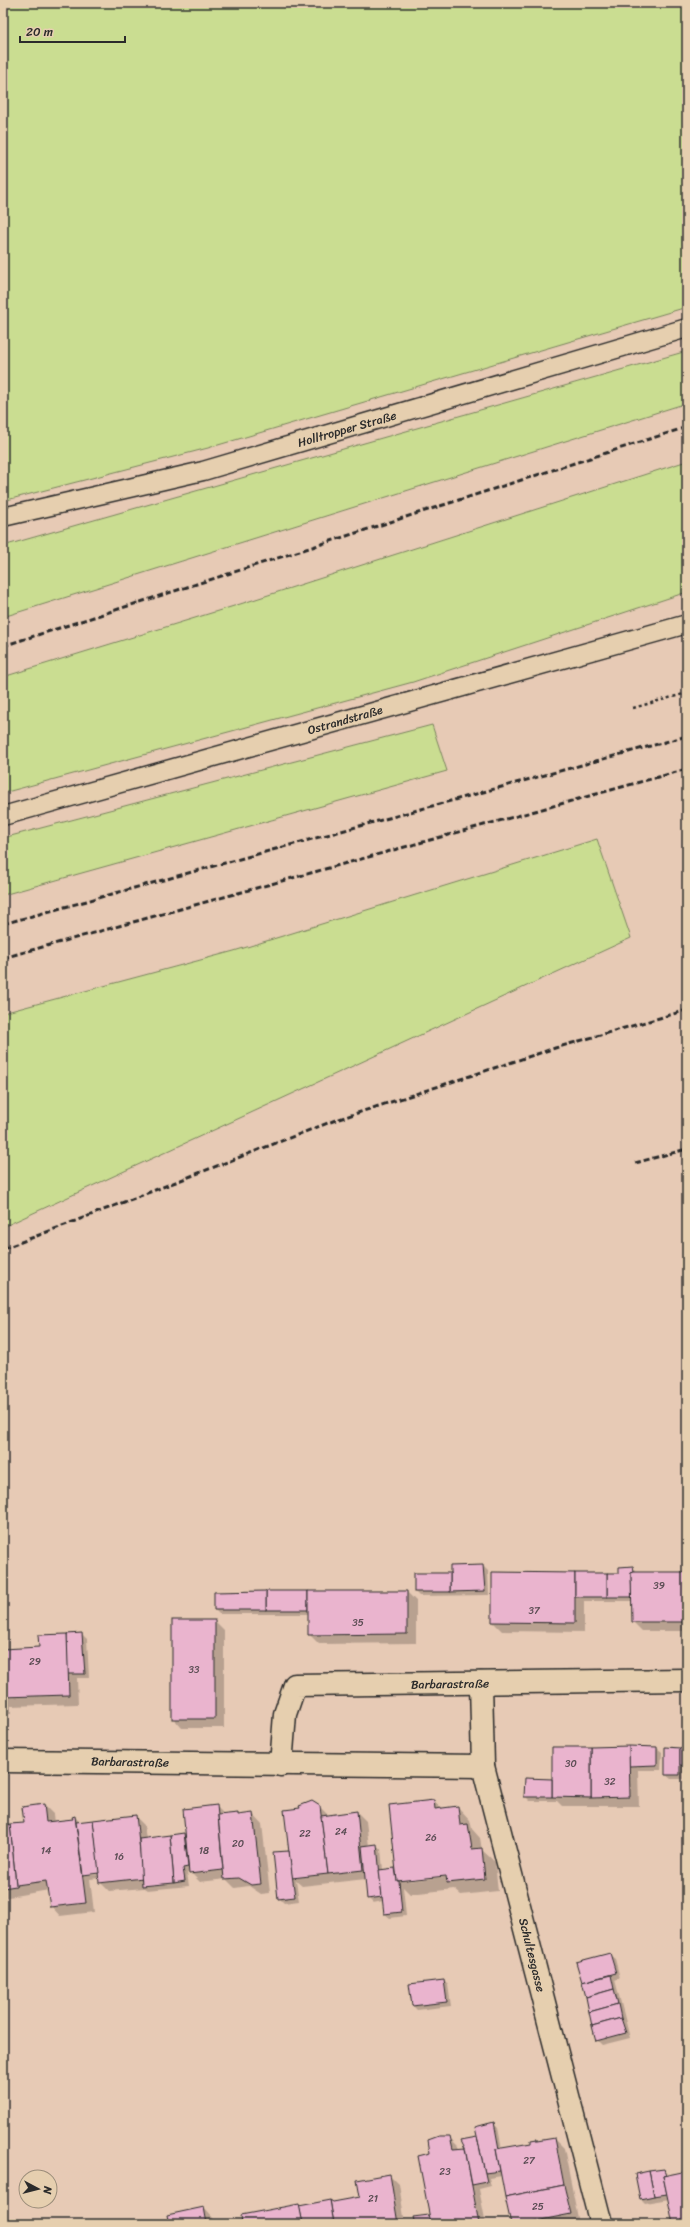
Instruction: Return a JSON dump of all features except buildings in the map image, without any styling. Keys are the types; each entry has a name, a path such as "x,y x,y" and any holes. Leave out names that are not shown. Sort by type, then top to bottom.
{"street":[{"name":"Barbarastraße","path":"281,1765 285,1714 295,1685 481,1684 687,1680"},
{"name":"Schultesgasse","path":"481,1684 483,1766 601,2224"},
{"name":"Barbarastraße","path":"3,1761 483,1766"}],"lane":[{"name":"Holltropper Straße","path":"3,517 204,471 687,328"},
{"name":"Ostrandstraße","path":"3,816 687,624"}],"path":[{"path":"633,708 687,694"}],"green space":[{"path":"3,3 687,3 687,307 208,448 3,501"},
{"path":"687,351 687,403 3,617 3,546"},
{"path":"687,461 687,592 413,682 3,793 3,677 234,606"},
{"path":"432,725 447,771 3,895 3,838"},
{"path":"597,839 631,938 3,1227 3,1013 234,951"}],"railway":[{"path":"3,646 687,427"},
{"path":"3,924 687,736"},
{"path":"3,958 687,769"},
{"path":"3,1249 333,1121 555,1048 687,1010"},
{"path":"635,1163 687,1149"}]}
